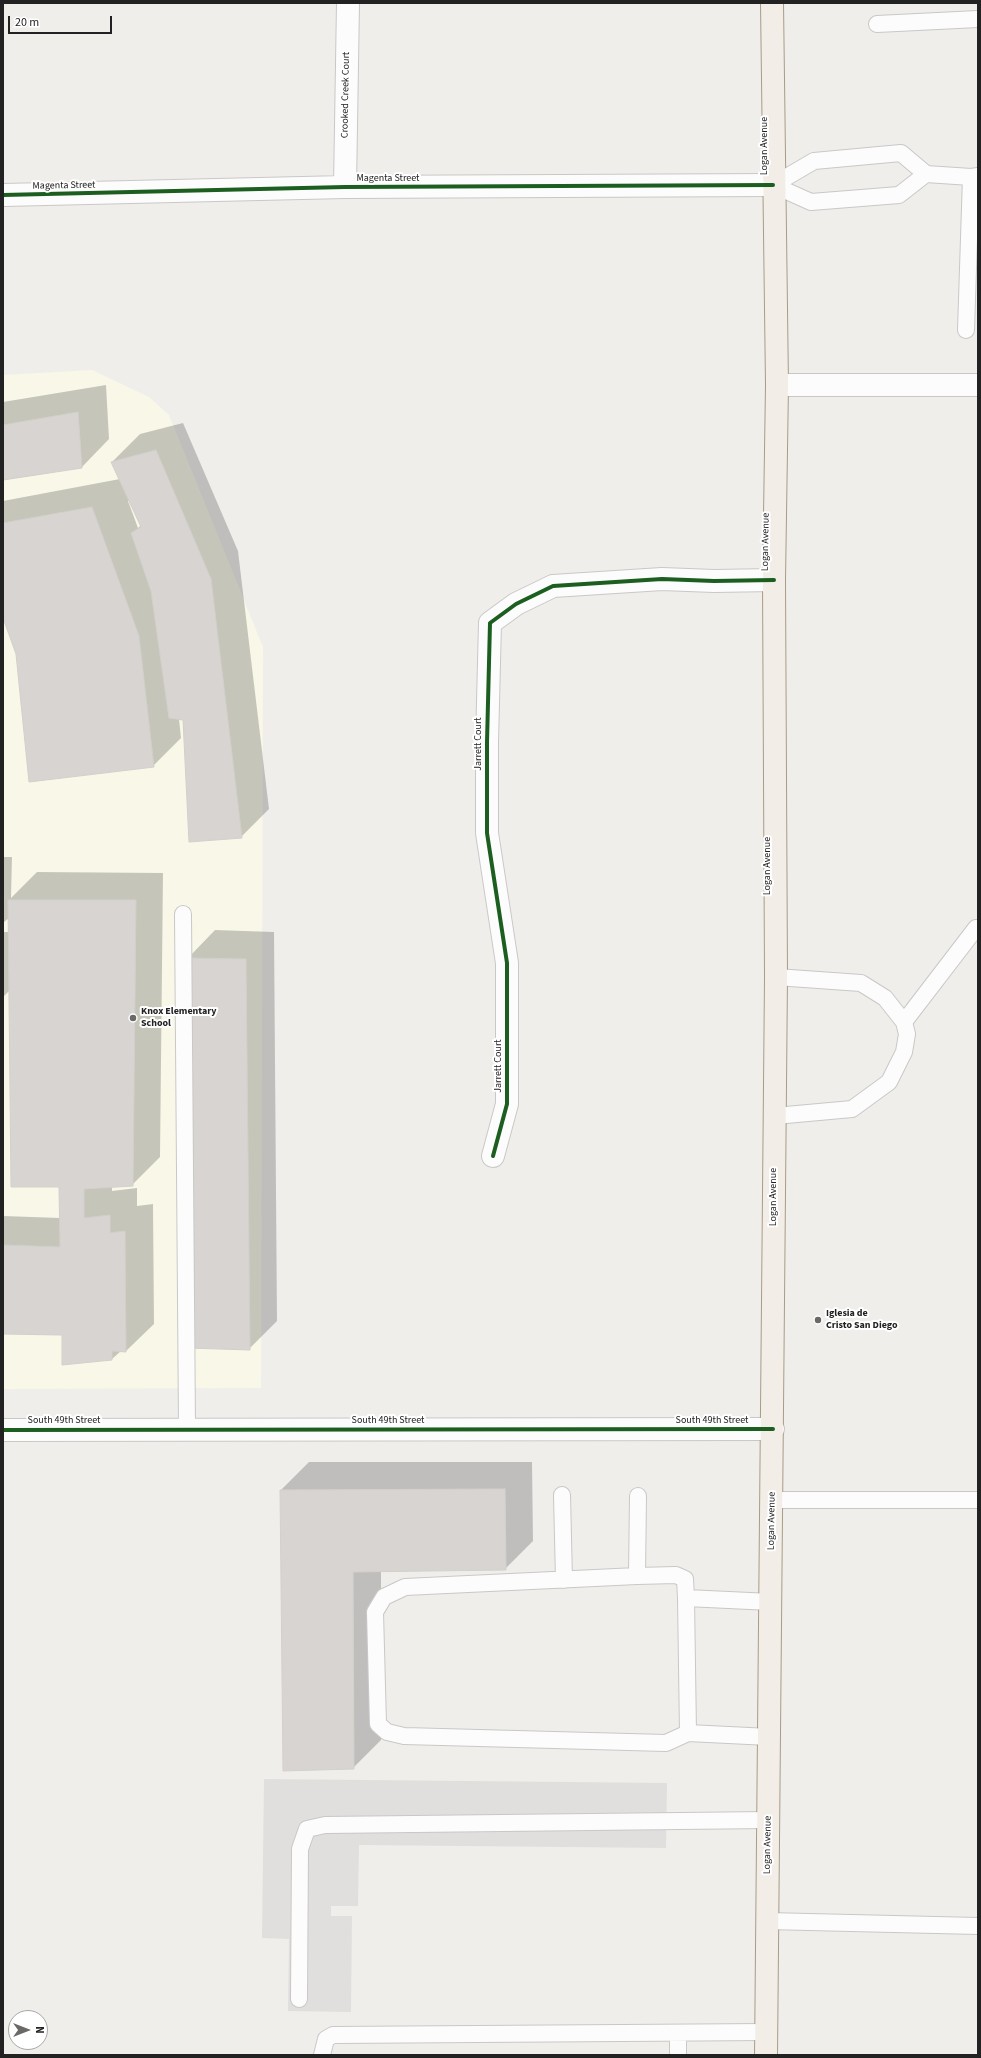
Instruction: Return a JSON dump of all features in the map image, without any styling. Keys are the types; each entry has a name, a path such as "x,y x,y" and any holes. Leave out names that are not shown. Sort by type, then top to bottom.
{"main road":[{"name":"Logan Avenue","path":"766,2055 776,977 774,580 777,385 773,185 772,3"}],"street":[{"name":"Crooked Creek Court","path":"345,187 348,3"},
{"name":"Magenta Street","path":"3,195 345,187 773,185"},
{"path":"777,385 978,385"},
{"name":"Jarrett Court","path":"493,1156 507,1104 507,963 487,833 487,697 490,623 516,604 553,586 662,579 714,581 774,580"},
{"name":"South 49th Street","path":"3,1430 187,1428 773,1429"}],"lane":[{"path":"877,24 978,19"},
{"path":"773,185 814,161 901,153 926,174 974,176 966,330"},
{"path":"773,185 811,202 899,195 926,174"},
{"path":"183,914 187,1428"},
{"path":"904,1022 976,928"},
{"path":"775,1116 852,1109 889,1082 904,1052 907,1034 904,1022 885,998 861,983 776,977"},
{"path":"562,1495 564,1580"},
{"path":"637,1576 638,1496"},
{"path":"772,1500 978,1500"},
{"path":"688,1733 685,1579 676,1575 405,1587 384,1597 375,1612 378,1724 387,1732 412,1737 666,1743 688,1733 769,1737"},
{"path":"686,1598 771,1602"},
{"path":"299,1999 300,1849 307,1829 325,1825 768,1820"},
{"path":"767,1920 978,1926"},
{"path":"322,2055 326,2039 332,2035 766,2032"},
{"path":"678,2033 678,2055"}],"shaded area":[{"name":"Knox Elementary School","path":"92,370 149,397 169,415 263,647 261,1388 3,1389 3,375"},
{"path":"264,1779 667,1783 666,1848 359,1845 358,1906 331,1906 331,1916 352,1916 351,2012 288,2011 289,1939 262,1938"}],"building":[{"path":"78,412 82,468 3,480 3,425"},
{"path":"156,450 211,579 242,838 189,842 183,720 169,718 151,591 131,533 141,527 111,462"},
{"path":"92,507 139,636 154,767 29,782 16,654 3,618 3,523"},
{"path":"8,900 136,900 133,1186 84,1189 84,1218 110,1215 110,1233 125,1231 126,1352 112,1351 112,1360 62,1365 62,1335 3,1334 3,1245 60,1247 59,1187 11,1187"},
{"path":"187,958 246,959 250,1350 188,1348"},
{"path":"505,1489 506,1570 353,1572 354,1769 283,1771 280,1490"}],"cycle path":[{"path":"3,195 345,187 773,185"},
{"path":"493,1156 507,1104 507,963 487,833 487,742 490,623 516,604 553,586 662,579 714,581 774,580"},
{"path":"3,1430 773,1429"}],"place":[{"name":"Knox Elementary School","path":"133,1018"},
{"name":"Iglesia de Cristo San Diego","path":"818,1320"}]}
